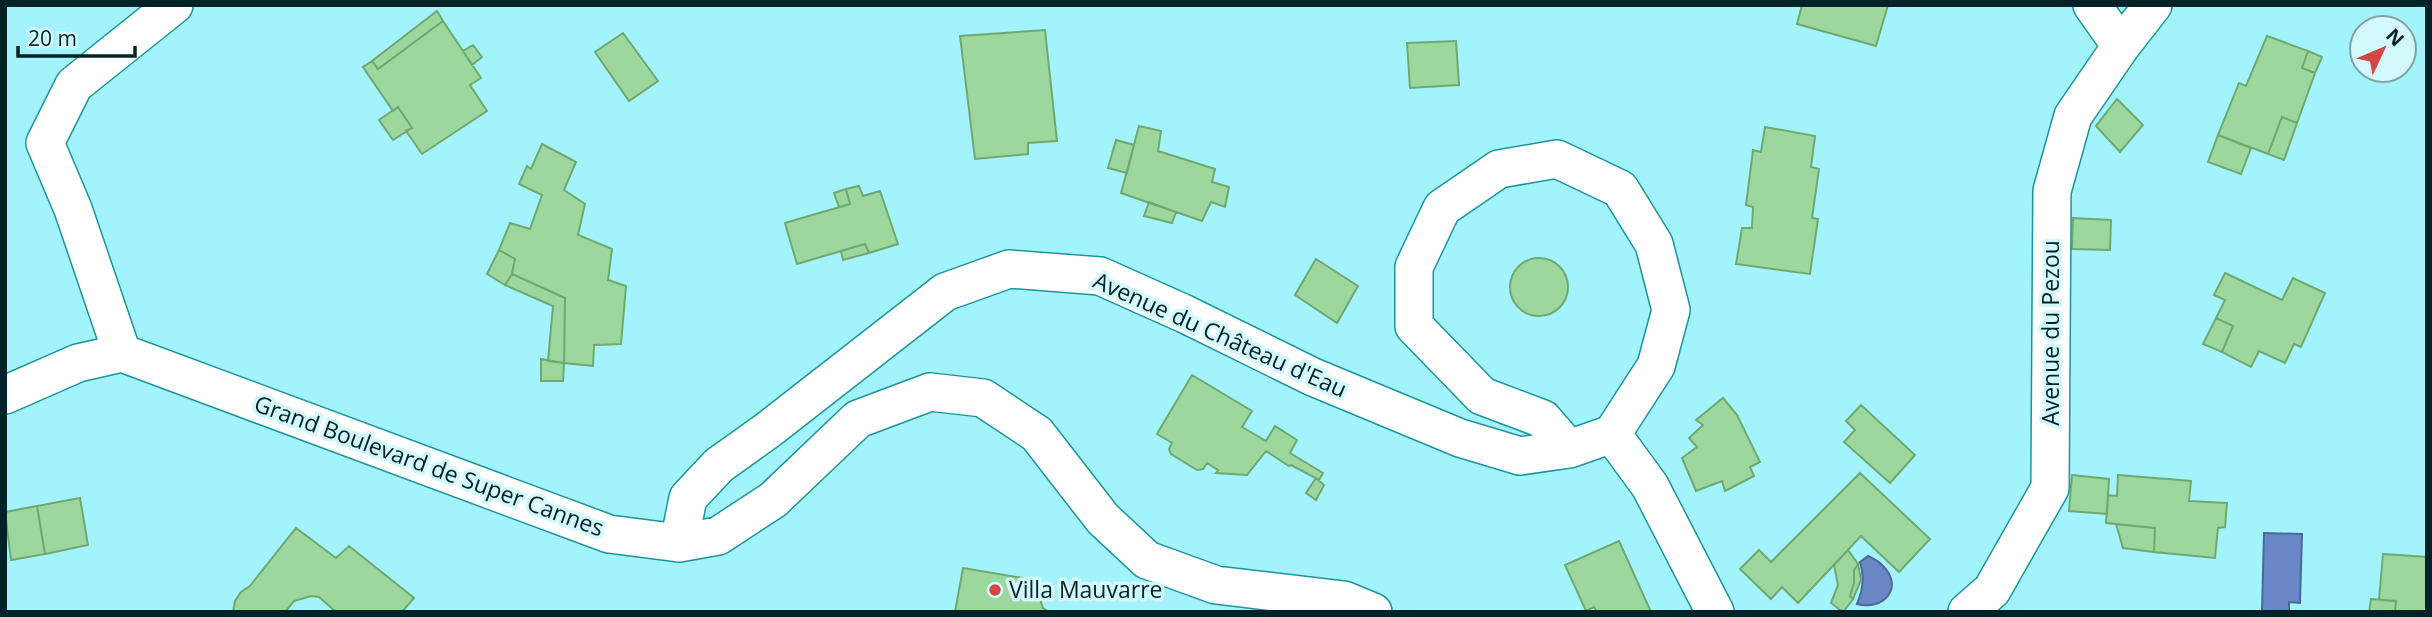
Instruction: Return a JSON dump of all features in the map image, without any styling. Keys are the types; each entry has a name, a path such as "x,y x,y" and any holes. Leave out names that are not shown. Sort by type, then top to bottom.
{"street":[{"path":"5,395 78,363 122,353 73,209 45,143 74,85 174,5"},
{"path":"2092,5 2121,46"},
{"name":"Avenue du Pezou","path":"1968,612 1992,590 2050,488 2052,191 2073,116 2153,5"},
{"path":"1569,449 1543,419 1482,396 1414,326 1414,267 1442,208 1499,169 1557,159 1620,188 1654,244 1671,310 1656,366 1612,434 1650,486 1715,612"},
{"name":"Avenue du Château d'Eau","path":"679,543 688,498 719,465 945,292 1009,269 1100,276 1313,377 1460,438 1520,456 1569,449 1612,434"},
{"name":"Grand Boulevard de Super Cannes","path":"122,353 609,534 679,543 718,536 773,500 858,419 930,392 984,398 1037,434 1102,519 1147,560 1216,585 1344,600 1373,612"}],"water":[{"path":"2264,533 2302,534 2300,603 2289,602 2289,612 2262,612"},
{"path":"1868,556 1889,573 1891,589 1883,601 1876,604 1857,604 1863,583 1860,562"}],"building":[{"path":"1802,5 1888,5 1876,46 1797,24"},
{"path":"437,11 443,21 378,69 372,61"},
{"path":"443,21 481,78 470,85 487,111 422,154 406,131 412,128 398,107 393,111 363,67 372,61 378,69"},
{"path":"1045,30 1057,141 1028,143 1028,154 975,159 960,36"},
{"path":"623,33 658,81 629,101 595,52"},
{"path":"2267,36 2308,51 2302,68 2315,73 2297,123 2282,117 2268,154 2218,135 2239,83 2246,86"},
{"path":"1456,41 1459,85 1410,88 1407,43"},
{"path":"473,45 482,57 472,65 463,51"},
{"path":"2308,51 2322,57 2315,73 2302,68"},
{"path":"2117,99 2143,125 2120,152 2096,126"},
{"path":"398,107 412,128 393,140 379,120"},
{"path":"2282,117 2297,123 2284,160 2268,154"},
{"path":"1139,126 1161,131 1158,151 1215,169 1212,182 1229,187 1225,207 1211,202 1202,221 1121,193"},
{"path":"1765,127 1815,136 1811,167 1819,169 1812,218 1818,219 1810,274 1736,264 1742,228 1752,228 1753,207 1746,205 1753,150 1761,152"},
{"path":"2218,135 2251,148 2241,174 2208,162"},
{"path":"1116,140 1134,145 1127,173 1108,168"},
{"path":"542,144 576,162 564,190 585,204 578,235 612,249 608,280 626,286 621,344 594,345 593,366 564,363 565,298 512,274 515,259 499,250 510,223 530,229 542,195 519,184 527,166 531,169"},
{"path":"859,186 863,196 880,191 898,244 869,253 865,244 797,264 785,223 850,204 846,189"},
{"path":"846,189 850,204 839,207 834,193"},
{"path":"1149,202 1176,212 1172,223 1144,216"},
{"path":"2073,218 2111,220 2110,250 2072,249"},
{"path":"865,244 869,253 843,260 841,251"},
{"path":"499,250 515,259 512,274 505,285 487,274"},
{"path":"1539,258 1550,260 1563,271 1568,287 1566,298 1555,311 1539,316 1528,314 1515,303 1510,287 1512,276 1523,263"},
{"path":"1316,259 1358,286 1337,323 1295,295"},
{"path":"2225,273 2282,300 2293,278 2325,293 2301,347 2294,344 2285,363 2259,351 2251,367 2222,352 2233,326 2216,318 2225,300 2214,295"},
{"path":"512,274 565,298 564,363 548,361 553,306 505,285"},
{"path":"2216,318 2233,326 2222,352 2203,344"},
{"path":"541,359 564,363 563,381 541,381"},
{"path":"1192,375 1252,411 1242,427 1266,441 1275,426 1297,440 1290,453 1323,473 1319,480 1289,466 1266,451 1247,475 1216,473 1218,470 1207,463 1203,469 1197,470 1171,454 1169,449 1172,443 1157,434"},
{"path":"1723,398 1737,415 1760,462 1750,467 1754,476 1725,491 1722,481 1696,491 1682,458 1697,447 1689,438 1703,425 1696,420"},
{"path":"1861,405 1915,455 1890,483 1844,442 1855,430 1846,421"},
{"path":"1860,473 1930,539 1899,572 1861,536 1798,603 1782,587 1771,599 1740,569 1759,550 1771,562"},
{"path":"2072,475 2109,479 2107,514 2069,511"},
{"path":"2118,475 2191,481 2189,501 2227,503 2225,527 2218,528 2215,558 2154,552 2155,528 2106,523 2108,495 2117,496"},
{"path":"1316,478 1324,485 1316,500 1306,493"},
{"path":"80,498 88,545 45,554 37,506"},
{"path":"37,506 45,554 11,560 5,512"},
{"path":"2116,524 2155,528 2154,552 2123,548"},
{"path":"296,528 336,558 349,546 414,598 402,612 336,612 319,597 311,596 294,601 285,612 233,612 235,601 241,592 250,586"},
{"path":"1619,541 1651,612 1597,612 1594,607 1586,611 1565,565"},
{"path":"1848,550 1858,564 1854,570 1850,596 1853,599 1843,612 1831,603 1838,585 1834,565"},
{"path":"2383,554 2427,557 2427,612 2395,612 2396,601 2379,600"},
{"path":"1858,564 1861,580 1853,599 1850,596 1854,570"},
{"name":"Villa Mauvarre","path":"963,568 1023,578 1023,589 1038,593 1043,608 1049,612 955,612"},
{"path":"2371,599 2396,601 2395,612 2369,612"}],"place":[{"name":"Villa Mauvarre","path":"995,590"}]}
